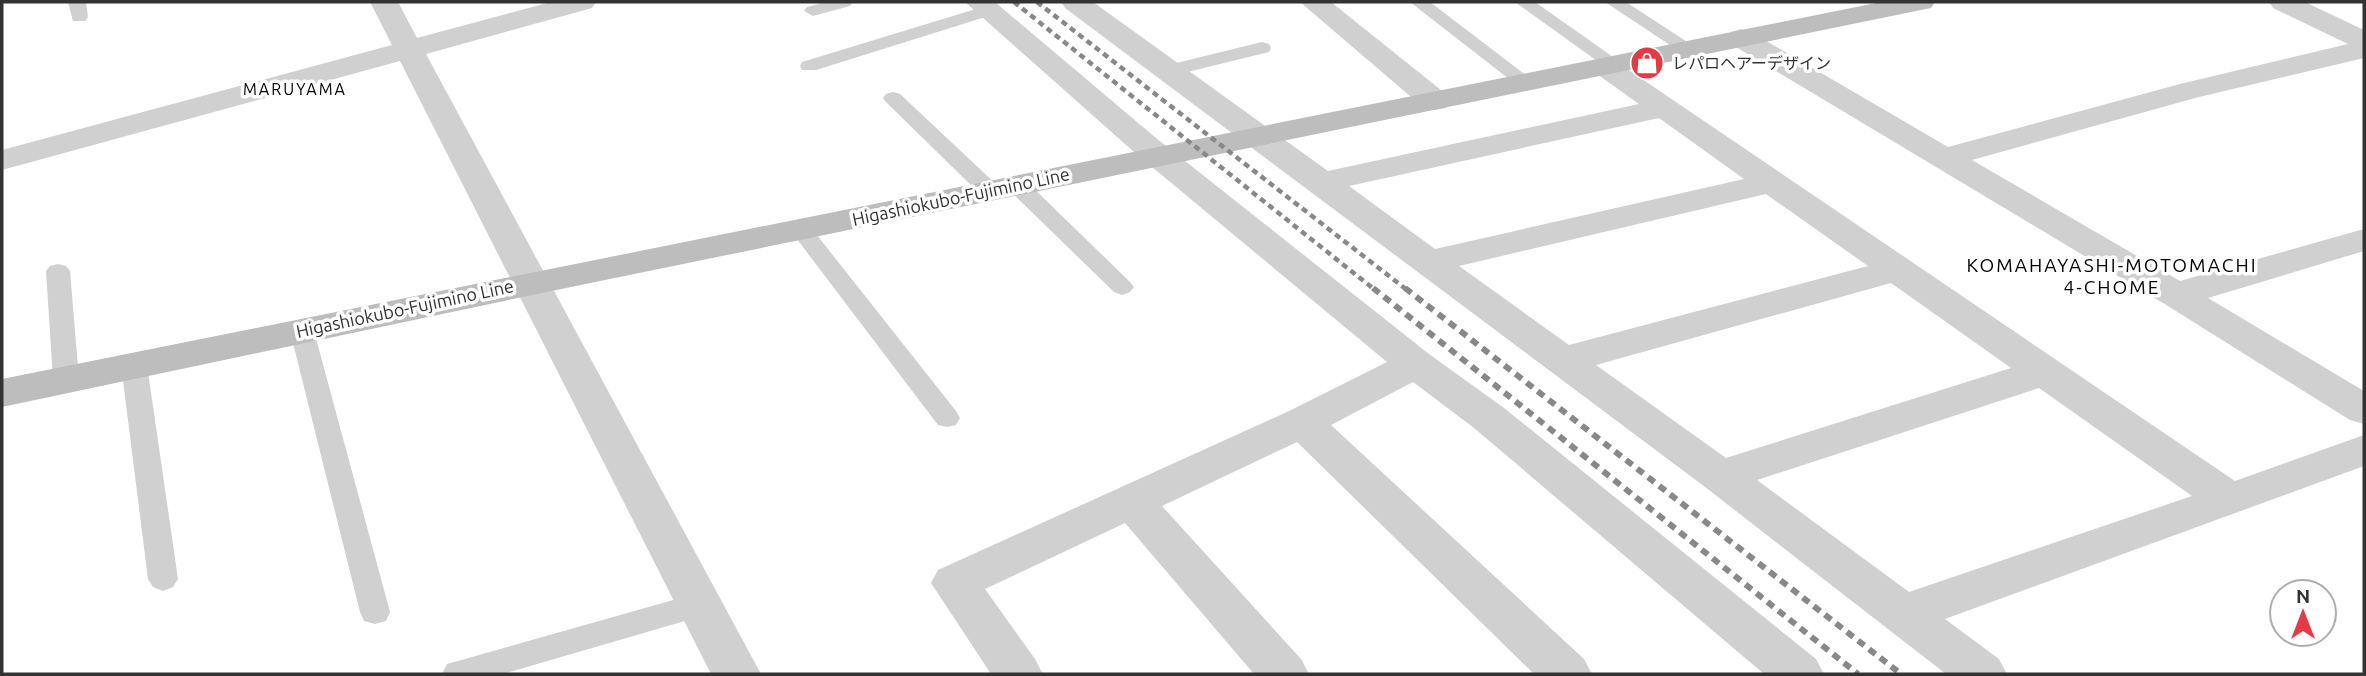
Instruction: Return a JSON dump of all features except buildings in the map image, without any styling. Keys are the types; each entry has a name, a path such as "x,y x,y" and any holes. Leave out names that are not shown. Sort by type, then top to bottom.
{"main road":[{"name":"Higashiokubo-Fujimino Line","path":"2,393 1915,2"}],"street":[{"path":"384,2 736,674"},
{"path":"2,160 582,2"},
{"path":"1075,2 1167,71 1262,136 1982,674"},
{"path":"1314,2 1435,101"},
{"path":"2283,2 2364,41"},
{"path":"984,6 1160,157 1415,364 1489,418 1799,674"},
{"path":"1741,38 2176,295 2364,411"},
{"path":"1943,158 2190,90 2364,49"},
{"path":"1609,65 1664,108 1771,183 2230,500"},
{"path":"1323,182 1664,108"},
{"path":"1430,261 1771,183"},
{"path":"2176,295 2364,240"},
{"path":"1564,360 1897,270"},
{"path":"1018,674 954,583 1301,422 1415,364"},
{"path":"1720,476 2043,372"},
{"path":"1301,422 1567,674"},
{"path":"1902,614 2230,500 2364,450"},
{"path":"1132,501 1284,674"}],"lane":[{"path":"813,11 844,2"},
{"path":"1419,2 1525,82"},
{"path":"1524,2 1609,65"},
{"path":"1614,2 1689,49"},
{"path":"809,66 984,6"},
{"path":"1167,71 1262,48"},
{"path":"893,98 1122,287"},
{"path":"801,230 947,418"},
{"path":"58,271 66,379"},
{"path":"302,331 375,612"},
{"path":"134,365 163,579"},
{"path":"458,674 698,605"}],"railway":[{"path":"1014,2 1375,290"},
{"path":"1037,2 1407,290"},
{"path":"1373,288 1858,674"},
{"path":"1405,288 1901,674"}],"place":[{"name":"レパロヘアーデザイン","path":"1647,63"}],"district":[{"name":"MARUYAMA","path":"295,89"},
{"name":"KOMAHAYASHI-MOTOMACHI 4-CHOME","path":"2112,276"}]}
